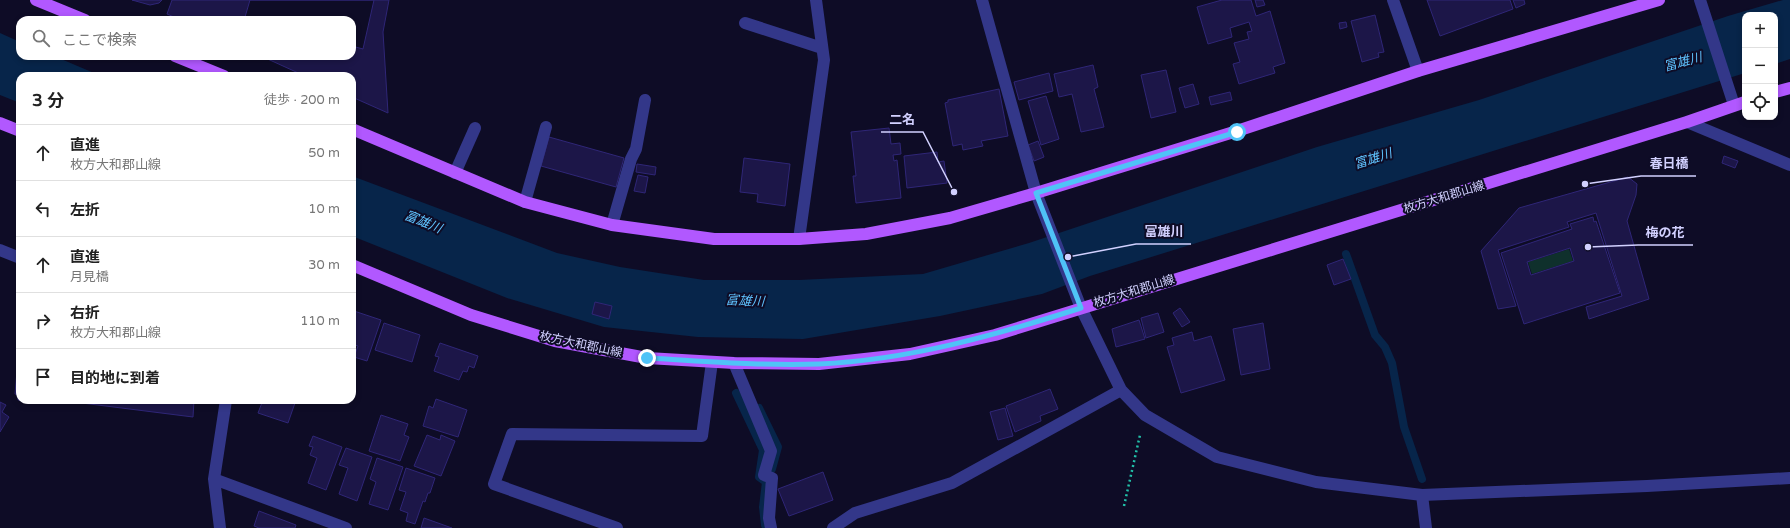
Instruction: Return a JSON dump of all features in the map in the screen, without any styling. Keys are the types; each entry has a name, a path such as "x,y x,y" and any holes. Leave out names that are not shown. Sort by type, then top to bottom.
{"main road":[{"path":"36,0 75,16"},
{"path":"356,131 525,202 612,225 714,239 799,239 866,234 950,218 1036,193 1237,132 1418,71 1659,0"},
{"path":"184,60 214,72"},
{"path":"1778,91 1790,88"},
{"name":"枚方大和郡山線","path":"356,267 472,315 555,341 647,358 734,363 819,364 910,354 994,335 1687,122 1740,103"},
{"path":"0,123 16,129"}],"street":[{"path":"799,239 824,60 816,0"},
{"path":"982,0 1036,193 1076,296 1120,390 1145,415 1217,457 1316,482 1422,495 1647,486 1790,478"},
{"path":"1393,0 1418,71"},
{"path":"1702,5 1729,88 1740,103"},
{"path":"745,23 822,48"},
{"path":"612,225 631,159 636,149 645,100"},
{"path":"1687,122 1790,165"},
{"path":"525,202 546,127"},
{"path":"455,173 475,128"},
{"path":"0,250 16,256"},
{"path":"617,528 494,484 512,434 702,436 712,362"},
{"path":"734,363 771,451 764,475 772,478 769,518 771,528"},
{"path":"833,528 855,513 952,483 1120,390"},
{"path":"220,528 214,479 225,404"},
{"path":"214,479 346,528"},
{"path":"1422,495 1426,528"}],"path":[{"path":"1124,506 1145,415"}],"green space":[{"path":"1569,249 1573,261 1532,274 1528,262"}],"water":[{"path":"1783,0 1790,0 1790,59 1778,63 1778,12 1742,12 1742,74 1090,276 1042,294 940,316 803,339 698,337 604,327 507,298 356,238 356,178 557,253 620,267 704,280 799,280 923,274 1029,243 1317,147 1479,100 1728,16"},
{"path":"0,33 16,40 16,60 63,60 92,72 16,72 16,101 0,95"}],"building":[{"path":"132,0 162,0 159,3 150,5"},
{"path":"172,0 389,0 383,32 388,113 356,99 356,72 296,72 270,60 356,60 356,16 172,16 167,14"},
{"path":"250,0 374,0 363,49 356,47 356,16 245,16"},
{"path":"1222,0 1251,0 1256,16 1270,11 1285,63 1273,67 1275,73 1239,84 1233,64 1240,62 1234,43 1249,39 1247,32 1252,31 1249,22 1230,28 1232,37 1208,44 1197,7"},
{"path":"1255,0 1263,0 1265,5 1257,7"},
{"path":"1427,0 1510,0 1513,9 1440,36"},
{"path":"1513,0 1524,0 1525,4 1516,8"},
{"path":"1375,15 1384,52 1378,53 1379,57 1362,62 1351,21"},
{"path":"1346,22 1347,27 1340,29 1339,23"},
{"path":"1093,65 1098,87 1094,89 1104,127 1081,132 1072,94 1059,97 1054,74"},
{"path":"1166,70 1176,112 1151,118 1141,75"},
{"path":"1049,73 1053,91 1019,100 1014,82"},
{"path":"1193,84 1199,104 1185,108 1179,88"},
{"path":"999,89 1008,136 981,141 983,146 963,150 962,144 953,146 945,103 948,102 948,100"},
{"path":"1230,92 1232,100 1211,105 1209,97"},
{"path":"1046,96 1059,139 1041,145 1028,101"},
{"path":"889,128 891,144 900,143 901,154 893,155 894,161 897,160 901,198 856,203 853,176 856,176 851,132"},
{"path":"549,137 624,158 616,187 541,166"},
{"path":"1038,141 1044,157 1034,161 1028,145"},
{"path":"937,152 938,162 944,161 947,183 907,188 904,156"},
{"path":"1724,156 1738,161 1735,168 1722,163"},
{"path":"744,158 790,164 785,206 757,202 758,194 740,192"},
{"path":"637,164 656,167 655,175 636,172"},
{"path":"638,175 648,177 645,193 634,191"},
{"path":"1628,177 1637,184 1636,195 1627,221 1649,299 1589,319 1586,307 1622,296 1596,213 1567,222 1569,227 1498,250 1516,306 1498,309 1481,251 1519,208"},
{"path":"1593,217 1594,222 1596,221 1620,293 1524,324 1501,253 1572,229 1570,224","holes":["1570,248 1574,261 1531,275 1527,262"]},
{"path":"1343,259 1351,279 1334,285 1327,265"},
{"path":"595,302 612,306 609,319 592,314"},
{"path":"1180,308 1190,322 1182,327 1173,313"},
{"path":"356,312 381,320 367,361 356,358 358,346 356,345"},
{"path":"1158,313 1164,332 1146,338 1141,318"},
{"path":"1139,320 1145,339 1116,347 1112,329"},
{"path":"384,323 420,335 412,362 375,350"},
{"path":"1263,323 1270,369 1241,375 1233,329"},
{"path":"1192,332 1194,341 1211,336 1225,380 1181,393 1167,347 1174,345 1172,338"},
{"path":"440,343 478,356 474,368 469,366 467,372 463,371 459,380 434,371 439,357 435,356"},
{"path":"1050,389 1058,409 1040,416 1041,421 1015,432 1006,406"},
{"path":"436,399 467,410 458,437 423,426 429,406 433,408"},
{"path":"0,402 6,405 2,412 9,417 0,432"},
{"path":"90,404 194,404 193,417"},
{"path":"261,404 295,404 288,423 258,413"},
{"path":"1005,408 1013,436 998,440 990,412"},
{"path":"381,415 408,424 404,435 409,437 400,461 369,451"},
{"path":"427,435 440,440 441,435 455,441 441,476 414,466"},
{"path":"313,436 342,447 326,490 308,483 317,458 310,455 313,447 309,446"},
{"path":"346,448 372,457 357,501 339,494 348,468 339,465"},
{"path":"377,458 403,467 388,510 369,504 376,482 370,479"},
{"path":"406,468 435,478 430,493 428,493 425,502 423,501 415,524 406,521 408,513 400,510 406,492 399,490"},
{"path":"823,472 833,500 789,516 778,489"},
{"path":"259,511 296,525 295,528 259,528 254,526"},
{"path":"424,518 452,528 421,528"}],"waterway":[{"path":"1346,254 1375,335 1385,347 1392,363 1404,427 1422,479"},
{"path":"736,393 763,450 759,477 766,482 763,507 765,525"},
{"path":"759,408 778,447 772,469"}],"place":[{"name":"春日橋","path":"1585,184"},
{"name":"二名","path":"954,192"},
{"name":"梅の花","path":"1588,247"},
{"name":"富雄川","path":"1068,257"}],"route":[{"path":"647,358 734,363 819,364 910,354 994,335 1081,308 1036,193 1237,132"}]}
